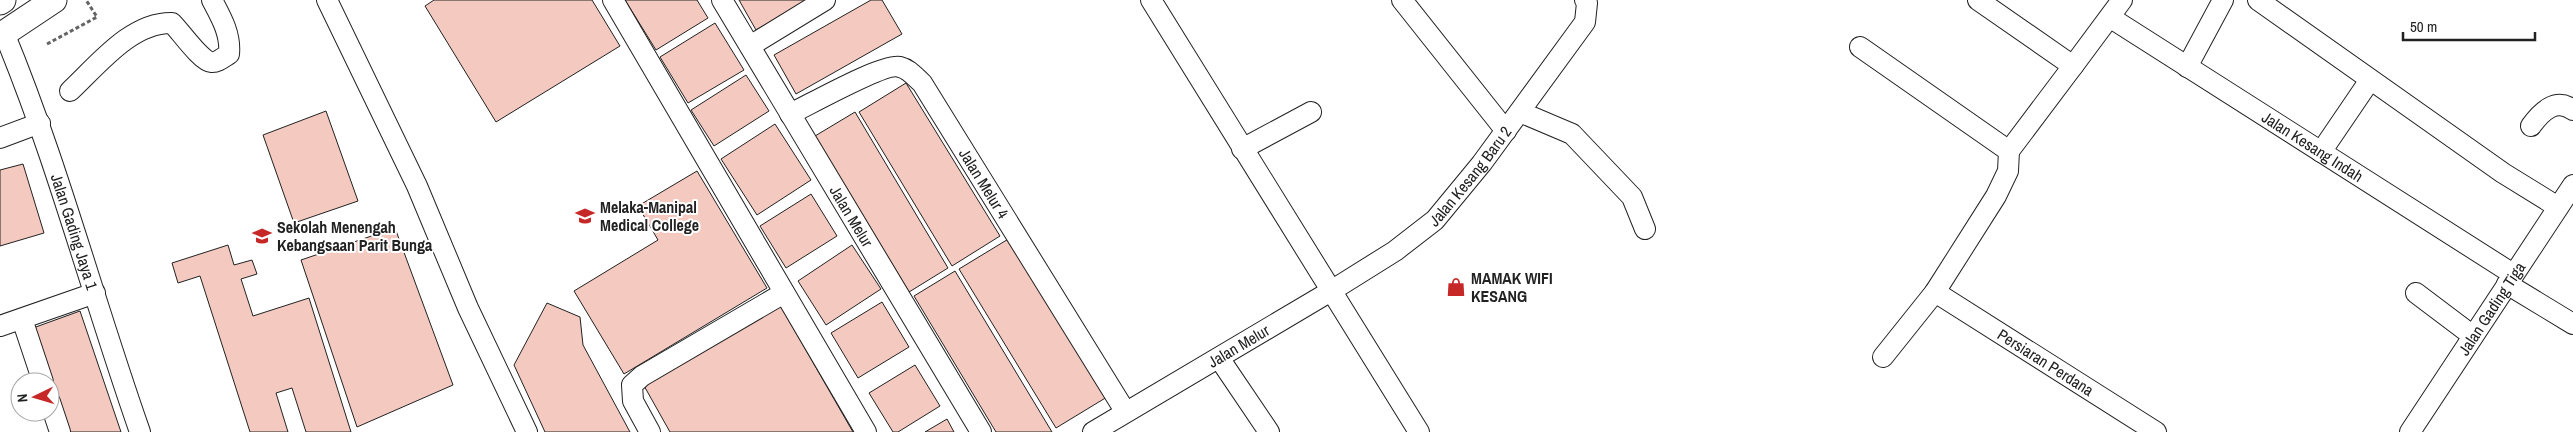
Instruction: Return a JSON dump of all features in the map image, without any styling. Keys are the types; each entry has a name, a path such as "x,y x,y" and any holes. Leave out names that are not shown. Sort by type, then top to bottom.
{"main road":[{"path":"2,35 54,0"}],"street":[{"path":"70,91 121,44 147,27 160,23 172,23 203,59 211,62 229,54 230,45 224,22 212,0"},
{"path":"327,0 417,186 468,308 527,432"},
{"path":"613,0 866,432"},
{"name":"Jalan Melur","path":"722,0 981,432"},
{"path":"750,46 825,0"},
{"path":"1151,0 1242,149 1420,432"},
{"path":"1402,0 1506,131"},
{"name":"Jalan Kesang Baru 2","path":"1331,291 1395,251 1435,220 1506,131 1586,22 1587,3 1585,0"},
{"path":"1978,0 2073,66"},
{"path":"1883,357 1935,292 1996,196 2008,171 2009,151 2122,0"},
{"path":"2187,67 2224,0"},
{"path":"2258,0 2503,173 2558,207"},
{"name":"Jalan Kesang Indah","path":"2110,18 2321,152 2510,279 2573,324"},
{"name":"Jalan Gading Jaya 1","path":"2,35 40,123 116,364 140,432"},
{"path":"1860,47 2009,151"},
{"name":"Jalan Melur 4","path":"790,114 882,69 898,66 908,70 926,91 1125,411"},
{"path":"2321,152 2370,80"},
{"path":"2531,126 2541,114 2554,105 2561,105 2573,110"},
{"path":"1242,149 1311,112"},
{"path":"1520,112 1572,134 1632,198 1645,229"},
{"path":"0,138 40,123"},
{"name":"Jalan Gading Tiga","path":"2417,430 2473,336 2573,185"},
{"name":"Jalan Melur","path":"1094,432 1125,411 1219,358 1331,291"},
{"name":"Persiaran Perdana","path":"1935,292 2156,432"},
{"path":"0,326 95,293"},
{"path":"650,432 633,400 632,386 642,376 784,293"},
{"path":"2416,293 2473,336"},
{"path":"22,319 40,372"},
{"path":"1219,358 1269,432"}],"path":[{"path":"47,44 98,17 86,0"}],"building":[{"path":"434,0 592,0 620,46 496,122 425,6"},
{"path":"625,0 697,0 708,18 656,50"},
{"path":"739,0 810,0 756,30"},
{"path":"871,0 882,0 902,34 796,94 774,55"},
{"path":"715,23 744,70 688,103 660,57"},
{"path":"746,75 769,111 714,146 691,110"},
{"path":"906,83 1000,236 952,266 859,112"},
{"path":"326,111 358,201 294,223 263,135"},
{"path":"855,112 948,268 909,292 815,136"},
{"path":"775,124 811,180 757,215 721,159"},
{"path":"23,164 44,233 0,246 0,170"},
{"path":"697,171 767,288 624,374 574,291 658,240 638,206"},
{"path":"811,194 837,236 786,268 760,226"},
{"path":"395,228 453,385 357,427 301,260"},
{"path":"1010,238 1107,397 1056,428 959,269"},
{"path":"228,245 234,265 252,260 257,274 241,279 253,316 309,298 351,432 306,432 292,388 276,393 288,432 250,432 200,276 178,283 172,263"},
{"path":"852,245 881,289 826,325 798,281"},
{"path":"955,271 1052,432 996,432 914,296"},
{"path":"882,302 909,347 858,378 831,333"},
{"path":"547,303 580,317 583,345 630,432 545,432 514,365"},
{"path":"780,305 853,432 670,432 643,384"},
{"path":"80,311 121,432 70,432 60,404 60,372 49,372 33,328"},
{"path":"915,365 940,406 898,432 893,432 869,393"},
{"path":"947,419 954,432 925,432"}],"place":[{"name":"Melaka-Manipal Medical College","path":"585,216"},
{"name":"Sekolah Menengah Kebangsaan Parit Bunga","path":"262,236"},
{"name":"MAMAK WIFI KESANG","path":"1456,287"}]}
